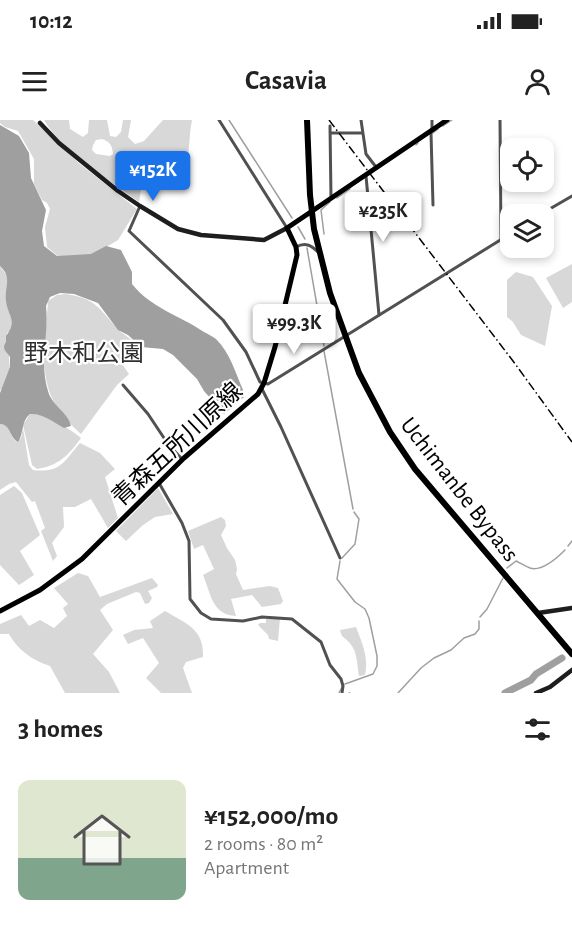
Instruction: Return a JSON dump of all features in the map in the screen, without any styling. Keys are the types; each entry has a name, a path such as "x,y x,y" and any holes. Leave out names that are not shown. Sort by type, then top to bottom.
{"highway":[{"name":"Uchimanbe Bypass","path":"307,120 312,211 319,253 344,336 376,407 415,469 572,654"}],"main road":[{"path":"296,247 287,228 447,120"},
{"name":"青森五所川原線","path":"0,610 40,590 70,569 182,459 263,386 296,260 296,247"}],"street":[{"path":"40,123 64,147 140,206 178,229 201,235 264,240 287,228 219,120"},
{"path":"361,120 366,154 376,167"},
{"path":"432,120 433,205"},
{"path":"500,120 501,204"},
{"path":"330,126 331,198"},
{"path":"331,133 363,133"},
{"path":"366,174 379,315"},
{"path":"554,207 572,196"},
{"path":"140,206 129,231 223,320 246,352 340,558"},
{"path":"263,386 500,240"},
{"path":"296,247 308,244 319,253"},
{"path":"123,385 182,459"},
{"path":"159,483 189,541 190,599 201,613 211,619 243,621 262,617 292,619 321,642 330,664 341,680 342,693"},
{"path":"538,613 572,608"},
{"path":"536,693 550,687 572,670"}],"green space":[{"path":"0,120 33,120 80,164 137,209 118,240 93,255 59,257 47,247 45,227 50,209 42,200 34,184 34,159 18,131 5,127"},
{"path":"44,120 69,120 70,129 83,137 88,133 89,120 107,120 110,136 116,137 121,132 123,120 131,120 128,137 135,144 144,141 163,120 192,120 186,163 164,152 159,156 160,172 153,178 149,173 147,158 140,154 130,155 118,165 116,178 124,185 141,189 139,202 74,154","holes":["102,139 111,147 113,154 110,156 96,154 92,150 96,140"]},
{"path":"572,264 572,302 563,308 546,278"},
{"name":"野木和公園","path":"0,266 9,279 9,310 13,321 7,333 10,370 3,389 0,390"},
{"path":"516,272 533,277 552,306 545,346 521,335 507,317 507,280"},
{"name":"野木和公園","path":"66,294 96,305 119,330 136,343 136,349 122,364 129,374 117,385 81,434 59,411 46,378 45,340 48,301 57,295"},
{"name":"野木和公園","path":"36,409 81,438 62,459 37,469 32,465 23,425"},
{"path":"0,424 8,429 17,442 21,438 23,428 29,465 33,470 42,471 55,468 65,461 80,443 100,453 115,469 105,477 118,518 108,528 91,499 75,507 63,507 64,527 52,543 57,556 53,561 41,531 45,528 35,501 32,502 16,482 0,490"},
{"path":"14,486 22,493 40,535 20,551 34,575 19,585 0,565 0,495"},
{"path":"158,488 173,514 155,517 126,541 116,531"},
{"path":"221,517 225,520 226,526 221,535 235,560 236,574 243,590 270,586 278,588 283,601 281,604 262,607 252,595 231,599 236,616 228,615 217,608 203,575 214,569 203,545 194,549 188,531"},
{"path":"78,573 88,576 100,597 152,578 158,585 148,591 152,598 149,603 145,604 140,593 136,592 107,604 100,610 113,630 93,654 109,672 120,693 65,693 50,666 26,654 9,634 0,634 0,624 21,615 29,626 40,620 54,628 67,616 63,608 68,604 54,588"},
{"path":"165,611 192,628 197,633 203,647 203,657 186,662 183,668 192,693 161,693 146,678 159,663 143,638 128,644 123,635 134,630 153,628 150,621"},
{"path":"266,618 280,618 278,641 269,639 258,625 266,623"},
{"path":"356,627 366,663 365,675 359,676 354,649 342,636 340,630"}],"shaded area":[{"path":"0,125 19,136 29,153 31,178 46,210 42,231 44,246 57,256 91,254 106,246 121,250 132,272 132,284 140,292 157,305 213,337 221,345 229,357 244,392 244,397 224,414 197,379 173,355 163,349 141,347 128,335 118,330 98,303 74,294 60,293 50,297 46,306 44,370 50,396 67,417 71,426 64,428 44,416 30,414 25,420 18,442 4,425 0,424 0,393 10,367 10,357 4,347 12,322 6,301 7,279 0,266"}],"waterway":[{"path":"229,120 292,218"},
{"path":"443,126 452,120"},
{"path":"433,133 438,129"},
{"path":"337,198 350,189"},
{"path":"324,234 321,210 330,202"},
{"path":"298,227 305,239"},
{"path":"307,248 324,346"},
{"path":"324,351 353,509"},
{"path":"342,558 355,544 359,519 354,512"},
{"path":"568,546 572,541"},
{"path":"507,568 516,561 530,568 539,568 549,564 565,550"},
{"path":"340,561 337,579 355,602 365,609 377,656 377,666 373,674 345,684"},
{"path":"480,617 487,609 503,578"},
{"path":"398,693 421,668 434,658 451,650 464,638 475,634 479,629 479,621"},
{"path":"505,693 531,680 536,674 562,658"},
{"path":"339,693 342,687"}],"railway":[{"path":"329,120 572,442"}]}
